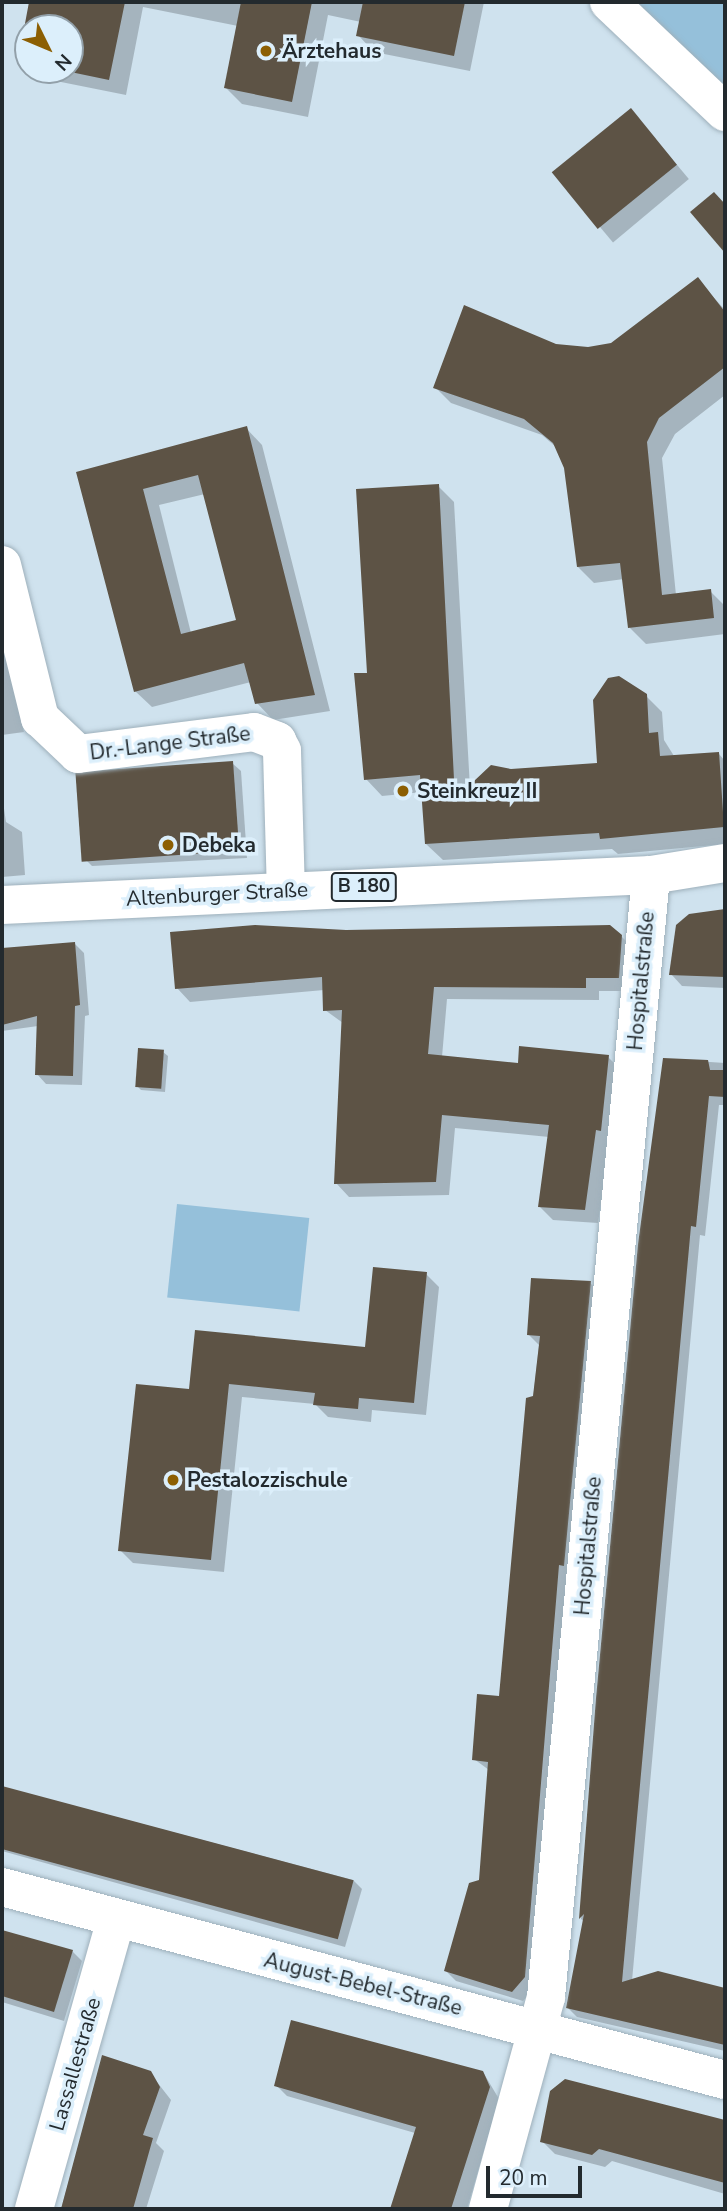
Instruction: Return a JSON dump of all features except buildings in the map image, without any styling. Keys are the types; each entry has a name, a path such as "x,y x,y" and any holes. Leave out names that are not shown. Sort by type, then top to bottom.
{"street":[{"path":"609,2 725,112"},
{"name":"Dr.-Lange Straße","path":"2,565 40,718 78,754 254,732 277,741 282,751 286,891"},
{"name":"Altenburger Straße","path":"2,905 651,875 725,863"},
{"name":"Hospitalstraße","path":"488,2209 546,1997 651,875"},
{"name":"August-Bebel-Straße","path":"2,1887 725,2080"},
{"name":"Lassallestraße","path":"34,2209 116,1919"}],"shaded area":[{"path":"634,2 725,2 725,88"},
{"path":"177,1204 309,1218 299,1311 167,1297"}],"place":[{"name":"Ärztehaus","path":"266,51"},
{"name":"Steinkreuz II","path":"403,791"},
{"name":"Debeka","path":"168,845"},
{"name":"Pestalozzischule","path":"173,1480"}]}
